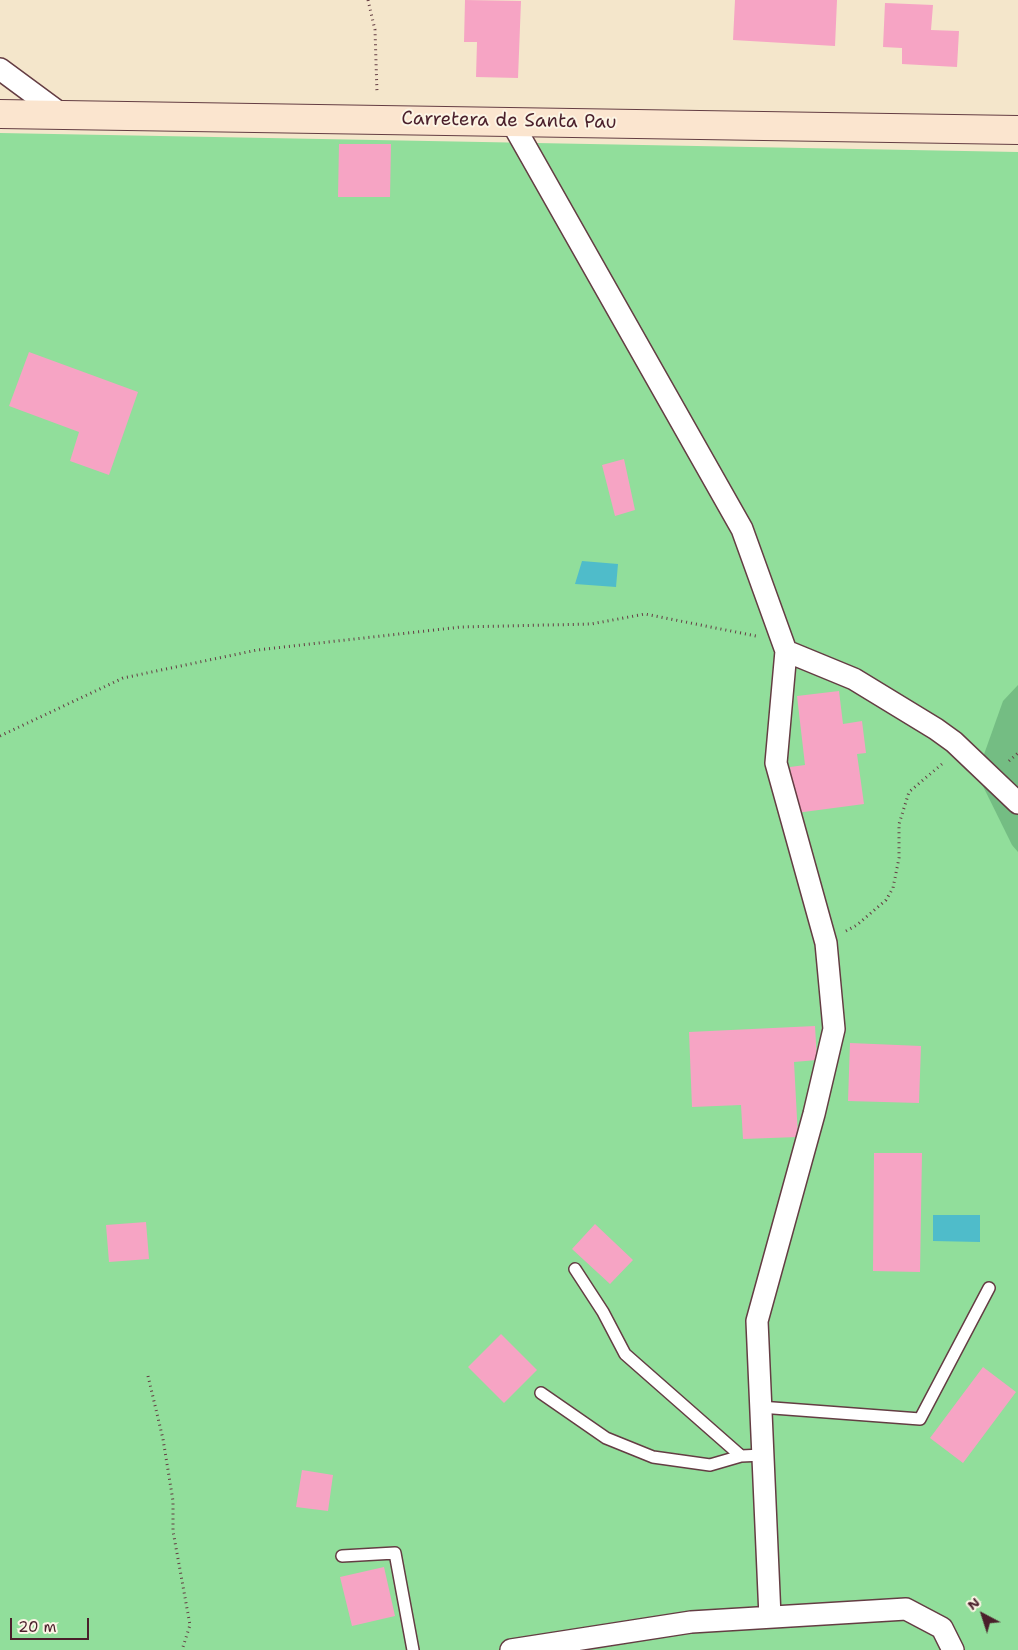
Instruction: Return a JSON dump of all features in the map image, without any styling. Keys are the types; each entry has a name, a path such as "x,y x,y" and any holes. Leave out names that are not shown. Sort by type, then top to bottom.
{"main road":[{"name":"Carretera de Santa Pau","path":"0,114 1018,130"}],"street":[{"path":"0,69 61,114"},
{"path":"512,122 742,529 786,651 776,763 826,943 834,1030 814,1114 756,1322 770,1617"},
{"path":"786,651 854,679 936,729 977,763 1018,803"},
{"path":"511,1650 691,1622 906,1609 942,1628 953,1650"}],"lane":[{"path":"575,1269 625,1354 741,1456"},
{"path":"760,1406 920,1419 989,1288"},
{"path":"541,1393 606,1438 652,1457 710,1466 741,1456 763,1454"},
{"path":"342,1556 395,1553 413,1650"}],"path":[{"path":"368,0 375,30 378,119"},
{"path":"0,736 123,678 257,650 461,626 591,624 645,614 756,636 786,651"},
{"path":"826,943 856,925 886,900 893,888 899,858 899,824 909,792 944,763 977,763"},
{"path":"148,1376 163,1439 173,1501 172,1531 190,1626 182,1650"}],"green space":[{"path":"0,133 1018,152 1018,1650 0,1650"},
{"path":"1018,685 1018,852 1012,845 977,774 1003,701"}],"water":[{"path":"582,561 618,564 616,587 575,584"},
{"path":"933,1215 980,1215 980,1242 933,1241"}],"building":[{"path":"465,0 521,1 518,78 476,77 477,42 464,42"},
{"path":"735,0 837,0 835,46 733,40"},
{"path":"885,3 933,5 931,30 959,31 957,67 902,64 902,48 883,47"},
{"path":"339,144 391,144 390,197 338,197"},
{"path":"29,352 138,392 109,475 70,461 79,432 9,406"},
{"path":"624,459 635,510 615,516 602,465"},
{"path":"839,691 843,724 862,721 866,753 857,754 864,804 796,813 790,767 805,765 797,696"},
{"path":"815,1026 817,1060 794,1062 798,1137 743,1139 741,1105 692,1107 689,1032"},
{"path":"850,1043 921,1046 919,1103 848,1101"},
{"path":"874,1153 922,1153 920,1272 873,1271"},
{"path":"146,1222 149,1259 109,1262 106,1225"},
{"path":"595,1224 633,1260 610,1284 572,1249"},
{"path":"501,1334 537,1370 504,1403 468,1367"},
{"path":"983,1367 1016,1392 963,1463 930,1438"},
{"path":"302,1470 333,1475 328,1511 296,1507"},
{"path":"384,1567 395,1616 352,1626 340,1577"}]}
